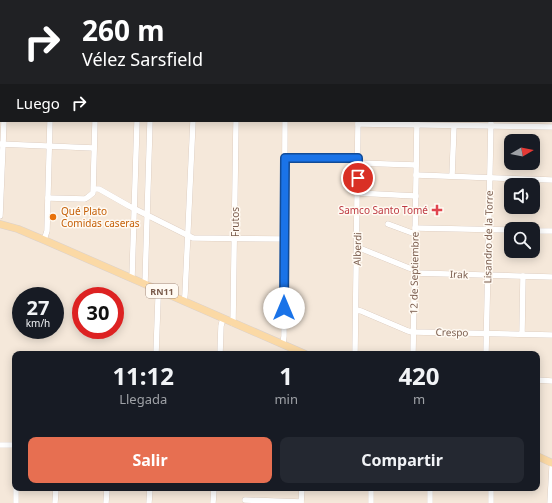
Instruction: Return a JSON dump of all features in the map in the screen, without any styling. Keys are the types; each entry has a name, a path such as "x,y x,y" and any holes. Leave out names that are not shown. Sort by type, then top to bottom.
{"main road":[{"name":"RN11","path":"0,220 298,351"},
{"name":"RN11","path":"0,224 18,229"},
{"path":"540,457 552,463"}],"street":[{"path":"0,216 4,122"},
{"path":"44,240 47,231 50,122"},
{"path":"48,198 85,199 93,192 95,122"},
{"path":"132,278 137,122"},
{"path":"145,284 150,122"},
{"path":"184,301 193,122"},
{"name":"Frutos","path":"233,323 236,122"},
{"path":"283,344 285,122"},
{"path":"358,122 417,123 454,126 491,123 552,127"},
{"name":"Alberdi","path":"355,351 358,122"},
{"name":"12 de Septiembre","path":"413,351 417,123"},
{"name":"Lisandro de la Torre","path":"486,351 491,123"},
{"path":"452,176 454,126"},
{"path":"2,144 94,148"},
{"path":"285,158 358,160 416,165"},
{"path":"416,175 552,180"},
{"path":"94,188 99,189 193,238 285,239"},
{"path":"357,194 416,196"},
{"path":"388,224 415,234"},
{"path":"415,228 504,230"},
{"path":"540,231 552,231"},
{"name":"Irak","path":"357,247 414,271 552,277"},
{"path":"522,333 523,276"},
{"path":"156,351 158,299 160,291"},
{"name":"Crespo","path":"356,310 413,332 522,333 552,335"},
{"path":"220,351 223,318"},
{"path":"540,380 552,381"},
{"path":"0,444 12,445"},
{"path":"550,503 552,467"},
{"path":"16,491 16,503"},
{"path":"55,503 56,491"},
{"path":"106,503 107,491"},
{"path":"149,503 150,491"},
{"path":"214,491 214,503"},
{"path":"245,500 301,502 302,491"},
{"path":"371,491 371,503"},
{"path":"430,491 430,503"},
{"path":"491,491 491,503"}],"shaded area":[{"path":"0,122 552,122 552,503 0,503"}],"place":[{"name":"Samco Santo Tomé","path":"437,210"},
{"name":"Qué Plato Comidas caseras","path":"53,217"}],"route":[{"path":"284,308 285,158 358,158 358,178"}]}
